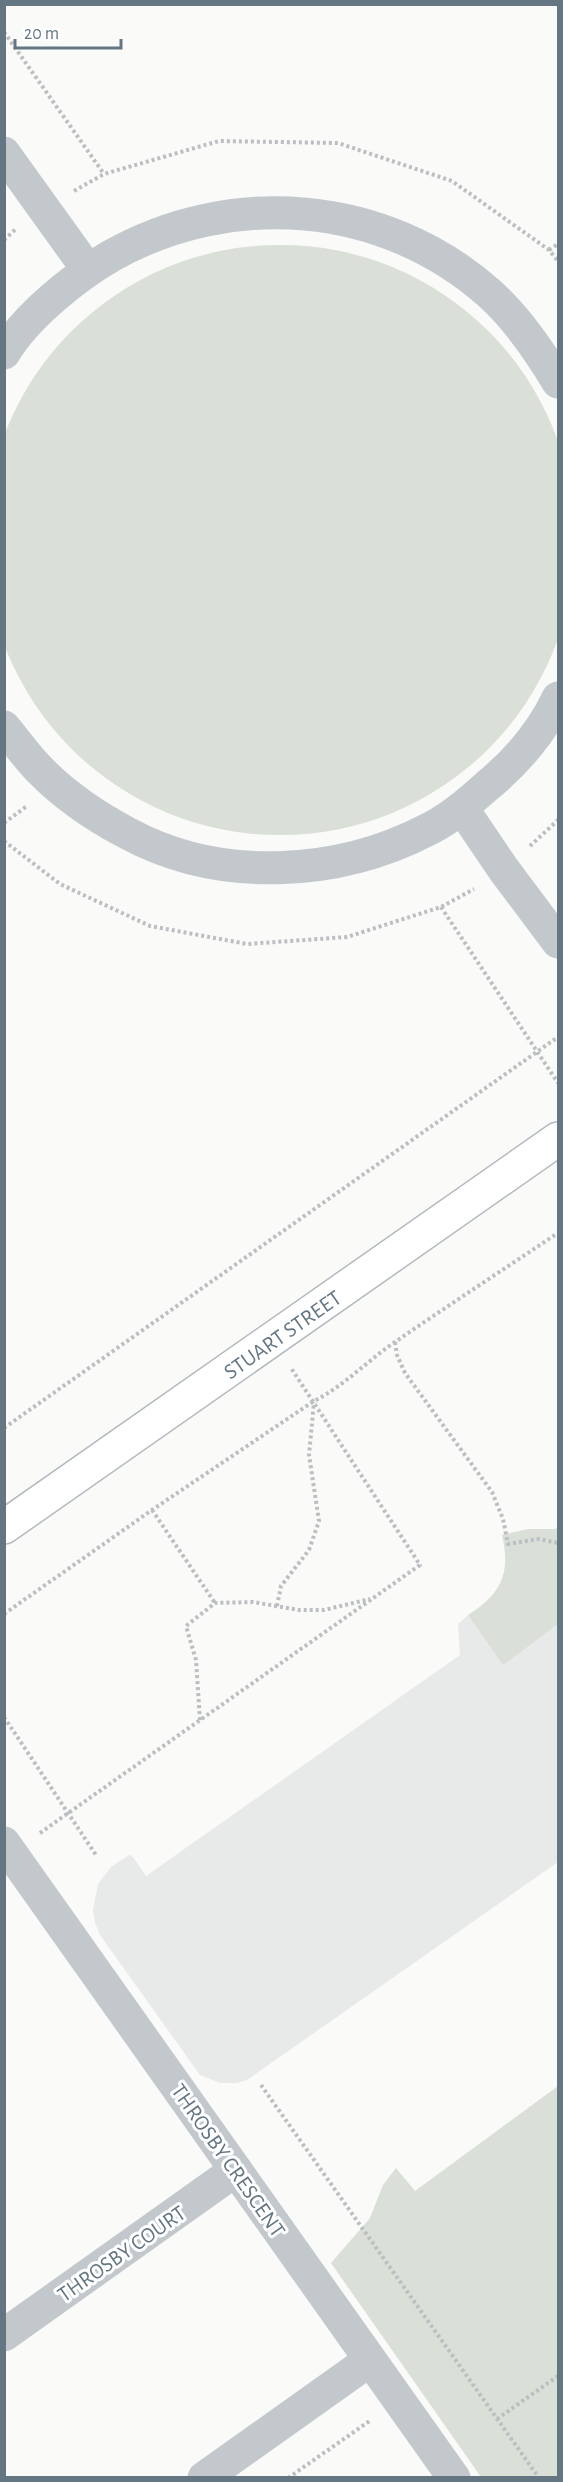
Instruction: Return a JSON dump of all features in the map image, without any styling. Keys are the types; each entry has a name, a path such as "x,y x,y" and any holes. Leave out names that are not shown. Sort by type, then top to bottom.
{"street":[{"path":"4,153 88,270"},
{"path":"4,353 44,306 88,270 142,239 200,220 262,212 323,215 383,230 439,256 548,337 558,382"},
{"path":"4,727 39,769 80,806 128,834 180,855 234,866 289,868 344,861 397,844 430,828 462,808 511,766 551,714 558,698"},
{"path":"462,808 504,870 558,942"},
{"name":"STUART STREET","path":"4,1527 558,1139"},
{"name":"THROSBY CRESCENT","path":"8,1848 454,2478"},
{"name":"THROSBY COURT","path":"4,2335 236,2170"},
{"path":"204,2478 370,2360"}],"path":[{"path":"4,32 104,174"},
{"path":"558,244 549,250 558,261"},
{"path":"441,907 558,1083"},
{"path":"4,1428 558,1037"},
{"path":"4,1614 152,1510 314,1401 334,1391 359,1368 395,1342 558,1233"},
{"path":"8,1848 70,1812 420,1565 314,1401 272,1341"},
{"path":"395,1342 405,1373 492,1492 503,1519 508,1544 539,1539 558,1543"},
{"path":"277,1606 280,1586 309,1551 319,1521 309,1455 314,1401"},
{"path":"152,1510 215,1603"},
{"path":"176,1738 200,1720 196,1660 186,1626 215,1603 253,1602 299,1611 324,1610 373,1598"},
{"path":"4,1717 70,1812 96,1855"},
{"path":"261,2085 538,2478"},
{"path":"497,2419 558,2376"},
{"path":"288,2478 399,2401"}],"shaded area":[{"path":"280,245 337,251 393,268 444,295 488,332 525,376 552,427 569,483 575,540 569,597 552,653 525,704 488,748 444,785 393,812 337,829 280,835 223,829 167,812 116,785 72,748 35,704 8,653 -9,597 -15,540 -9,483 8,427 35,376 72,332 116,295 167,268 223,251"},
{"path":"558,1527 558,1624 503,1665 468,1615 496,1591 501,1582 505,1561 502,1535 528,1529"},
{"path":"468,1615 503,1664 558,1624 558,1862 247,2080 237,2083 220,2083 200,2075 100,1935 93,1910 98,1884 111,1867 129,1855 133,1857 146,1876 460,1655 458,1624"},
{"path":"558,2086 558,2477 481,2477 331,2263 370,2218 383,2185 396,2168 415,2191"}]}
